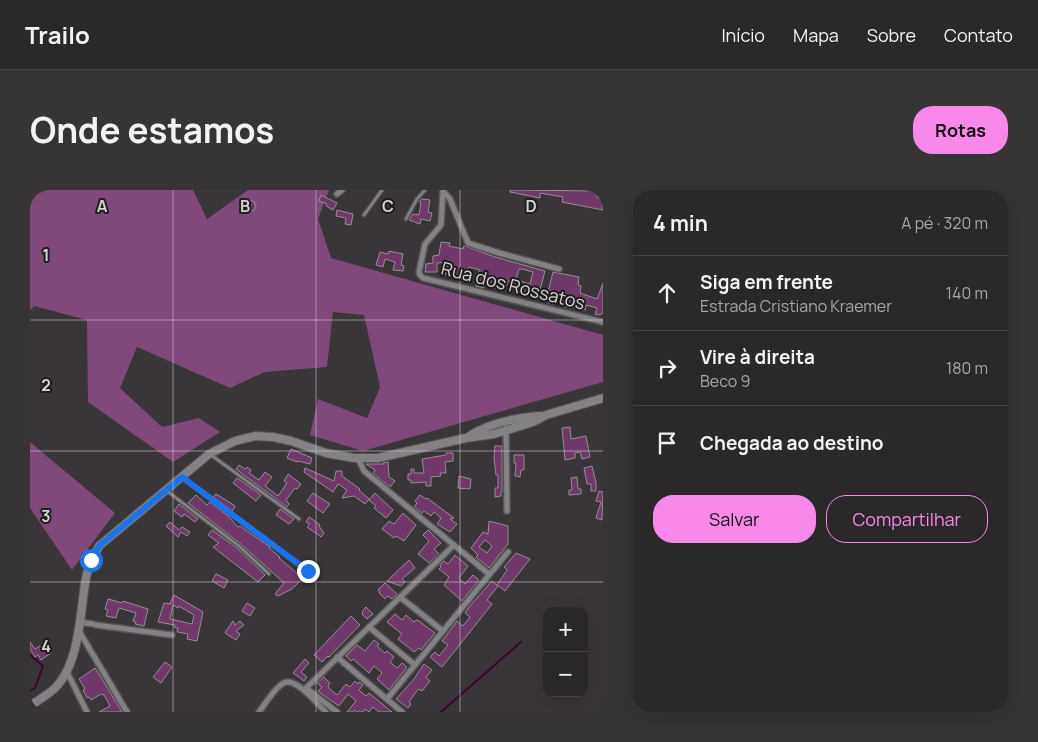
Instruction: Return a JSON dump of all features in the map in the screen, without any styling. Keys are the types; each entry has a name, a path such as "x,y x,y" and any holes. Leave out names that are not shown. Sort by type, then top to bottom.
{"main road":[{"path":"30,706 55,689 67,672 79,626 86,576 91,560 99,546 210,454 235,441 255,436 282,439 326,453 358,458 378,458 466,438 476,431 546,416 603,398"}],"street":[{"path":"443,190 450,199 468,243 558,269"},
{"name":"Rua dos Rossatos","path":"443,190 441,225 425,244 420,275 429,280 603,322"},
{"path":"506,426 507,511"},
{"path":"358,458 364,472 490,574"},
{"path":"305,689 454,545"},
{"path":"387,699 508,552"},
{"path":"400,597 443,631"},
{"path":"127,712 79,626 94,625 172,635"},
{"path":"369,627 415,665"},
{"path":"337,657 402,712"},
{"path":"67,672 87,712"},
{"path":"259,712 281,684 285,682 294,682 337,712"},
{"path":"305,689 326,712"}],"lane":[{"path":"364,215 382,190"},
{"path":"406,219 425,190"},
{"path":"210,454 299,519"},
{"path":"182,477 308,571"},
{"path":"166,490 239,546 269,574"}],"shaded area":[{"path":"30,190 193,190 207,219 248,190 329,190 318,219 331,258 603,335 603,382 363,451 310,435 318,399 367,418 380,387 364,315 333,312 327,367 265,372 230,388 137,347 120,388 162,427 199,418 220,432 173,462 88,402 87,320 34,306 30,311"},
{"path":"30,442 115,513 72,570 30,508"}],"building":[{"path":"510,190 598,191 597,197 603,199 603,210 562,202 563,197 540,193 540,198 510,192"},
{"path":"321,195 337,203 333,210 326,206 327,204 319,201"},
{"path":"243,199 255,202 254,211 241,208"},
{"path":"422,199 430,200 428,212 432,213 430,221 421,219 420,224 409,220 413,214 419,215 421,203 419,202"},
{"path":"337,210 353,214 351,225 345,224 346,218 336,216"},
{"path":"441,242 450,243 449,246 463,249 465,246 495,257 545,271 539,294 535,293 534,297 518,290 520,281 530,284 533,272 522,269 519,269 515,283 508,281 507,285 498,283 496,288 484,285 484,288 476,286 480,270 469,267 463,278 445,274 448,262 437,263 437,272 425,272 426,264 433,263 433,256 439,255"},
{"path":"389,251 403,254 401,265 404,266 403,271 393,270 395,262 385,259 383,267 376,265 380,252 388,254"},
{"path":"553,272 579,277 580,293 597,299 603,283 603,313 600,315 595,314 597,308 586,305 585,310 565,307 566,302 554,299 554,304 548,303"},
{"path":"570,427 571,439 586,436 590,457 582,459 580,452 575,453 575,458 565,460 562,428"},
{"path":"495,446 502,446 502,492 501,496 495,497 495,488 498,488 498,475 496,475 494,458"},
{"path":"291,449 312,458 310,464 287,458"},
{"path":"446,453 453,453 453,461 445,462 446,473 440,473 441,476 431,477 431,486 426,486 426,482 411,483 411,480 408,480 408,474 411,474 411,469 414,469 414,473 424,473 422,459 446,455"},
{"path":"514,455 524,455 524,470 521,470 520,477 515,476 516,463 514,463"},
{"path":"388,462 389,477 395,481 390,487 373,473 375,470 366,464 383,464"},
{"path":"239,465 251,470 249,473 259,480 265,472 272,477 265,486 278,496 287,483 284,481 288,474 301,484 297,489 295,488 286,500 289,504 287,507 236,469"},
{"path":"592,466 596,491 591,491 591,484 587,484 584,468"},
{"path":"305,468 334,481 336,471 342,471 342,476 360,489 369,499 365,504 354,496 342,498 347,490 338,484 333,492 304,472"},
{"path":"459,476 471,479 470,489 458,488"},
{"path":"577,477 578,489 581,489 581,494 569,495 569,490 572,490 571,478"},
{"path":"237,478 261,495 256,501 233,483"},
{"path":"599,491 603,492 602,520 596,518 601,502 596,501"},
{"path":"313,493 330,504 323,513 307,501"},
{"path":"375,493 393,510 386,518 374,508 376,506 369,500"},
{"path":"216,494 234,505 235,507 232,511 213,497"},
{"path":"196,495 207,505 210,502 228,516 238,527 240,526 270,547 279,558 303,578 292,589 278,596 275,594 284,583 241,544 188,503"},
{"path":"420,495 454,518 450,519 457,524 450,532 437,524 441,518 434,512 431,516 424,511 422,513 414,507 417,503 415,501"},
{"path":"179,504 198,519 195,522 184,514 182,517 174,511"},
{"path":"280,509 294,519 289,524 276,515"},
{"path":"403,513 416,525 404,541 396,536 394,538 382,529 389,521 394,524"},
{"path":"309,517 320,525 324,533 321,537 307,527 310,524 306,522"},
{"path":"489,521 508,526 508,544 489,568 476,557 478,555 471,548 483,532 488,534","holes":["485,540 492,546 487,553 479,547"]},
{"path":"170,522 179,530 182,527 190,532 187,536 181,532 178,537 166,526"},
{"path":"212,530 237,548 265,575 258,582 213,547 219,543 208,535"},
{"path":"428,530 441,543 434,549 439,554 429,563 418,554 429,541 423,535"},
{"path":"516,553 530,559 505,591 497,585 507,570 504,567"},
{"path":"455,555 468,566 459,578 465,584 473,575 479,580 462,601 444,585 449,577 439,569 444,561 448,564"},
{"path":"409,560 415,568 402,579 405,582 401,586 387,581"},
{"path":"216,574 228,580 224,588 212,581"},
{"path":"492,581 498,586 487,600 492,604 442,667 430,657 435,652 439,656 448,645 442,641 457,621 463,626 470,617 465,613"},
{"path":"385,583 397,594 392,599 388,596 385,599 379,593 378,590"},
{"path":"174,595 203,612 197,641 187,639 188,634 177,632 178,628 174,627 175,625 158,622 164,603 170,603","holes":["173,605 178,608 179,606 194,615 192,624 170,619"]},
{"path":"108,599 122,603 123,601 148,609 144,626 135,624 136,622 133,621 136,613 119,608 116,618 106,616 108,610 105,609"},
{"path":"247,603 255,608 250,616 242,611"},
{"path":"366,607 373,614 367,619 362,614"},
{"path":"395,614 402,620 406,615 414,622 416,620 419,621 435,633 421,650 419,648 414,652 398,639 402,634 387,622"},
{"path":"351,616 360,625 322,662 314,655"},
{"path":"233,621 235,625 240,621 244,625 236,631 240,634 236,640 225,633"},
{"path":"374,640 379,644 377,646 385,653 387,651 394,657 390,662 397,668 402,663 407,667 389,690 377,679 382,673 374,666 369,673 353,659 351,661 346,656 357,645 365,651"},
{"path":"30,642 35,649 40,646 43,649 47,646 51,653 41,660 38,655 35,657 30,649"},
{"path":"305,659 309,663 301,672 307,677 304,681 293,673"},
{"path":"165,662 172,667 161,683 153,677"},
{"path":"424,664 432,670 426,677 430,681 422,691 419,689 416,692 409,702 411,704 408,708 396,699 414,679"},
{"path":"95,668 122,712 99,712 110,706 104,695 101,694 91,700 89,697 87,698 83,690 85,689 79,679"},
{"path":"324,677 330,683 329,688 337,695 346,684 350,687 355,681 358,684 359,682 363,685 359,690 366,696 369,693 392,712 379,712 373,707 369,712 365,709 363,712 355,710 347,712 356,701 348,694 339,706 323,695 318,691 322,687 317,683"}],"waterway":[{"path":"441,712 521,642"},
{"path":"30,655 43,666 35,688 30,691"}],"route":[{"path":"91,560 99,546 182,477 308,571"}]}
